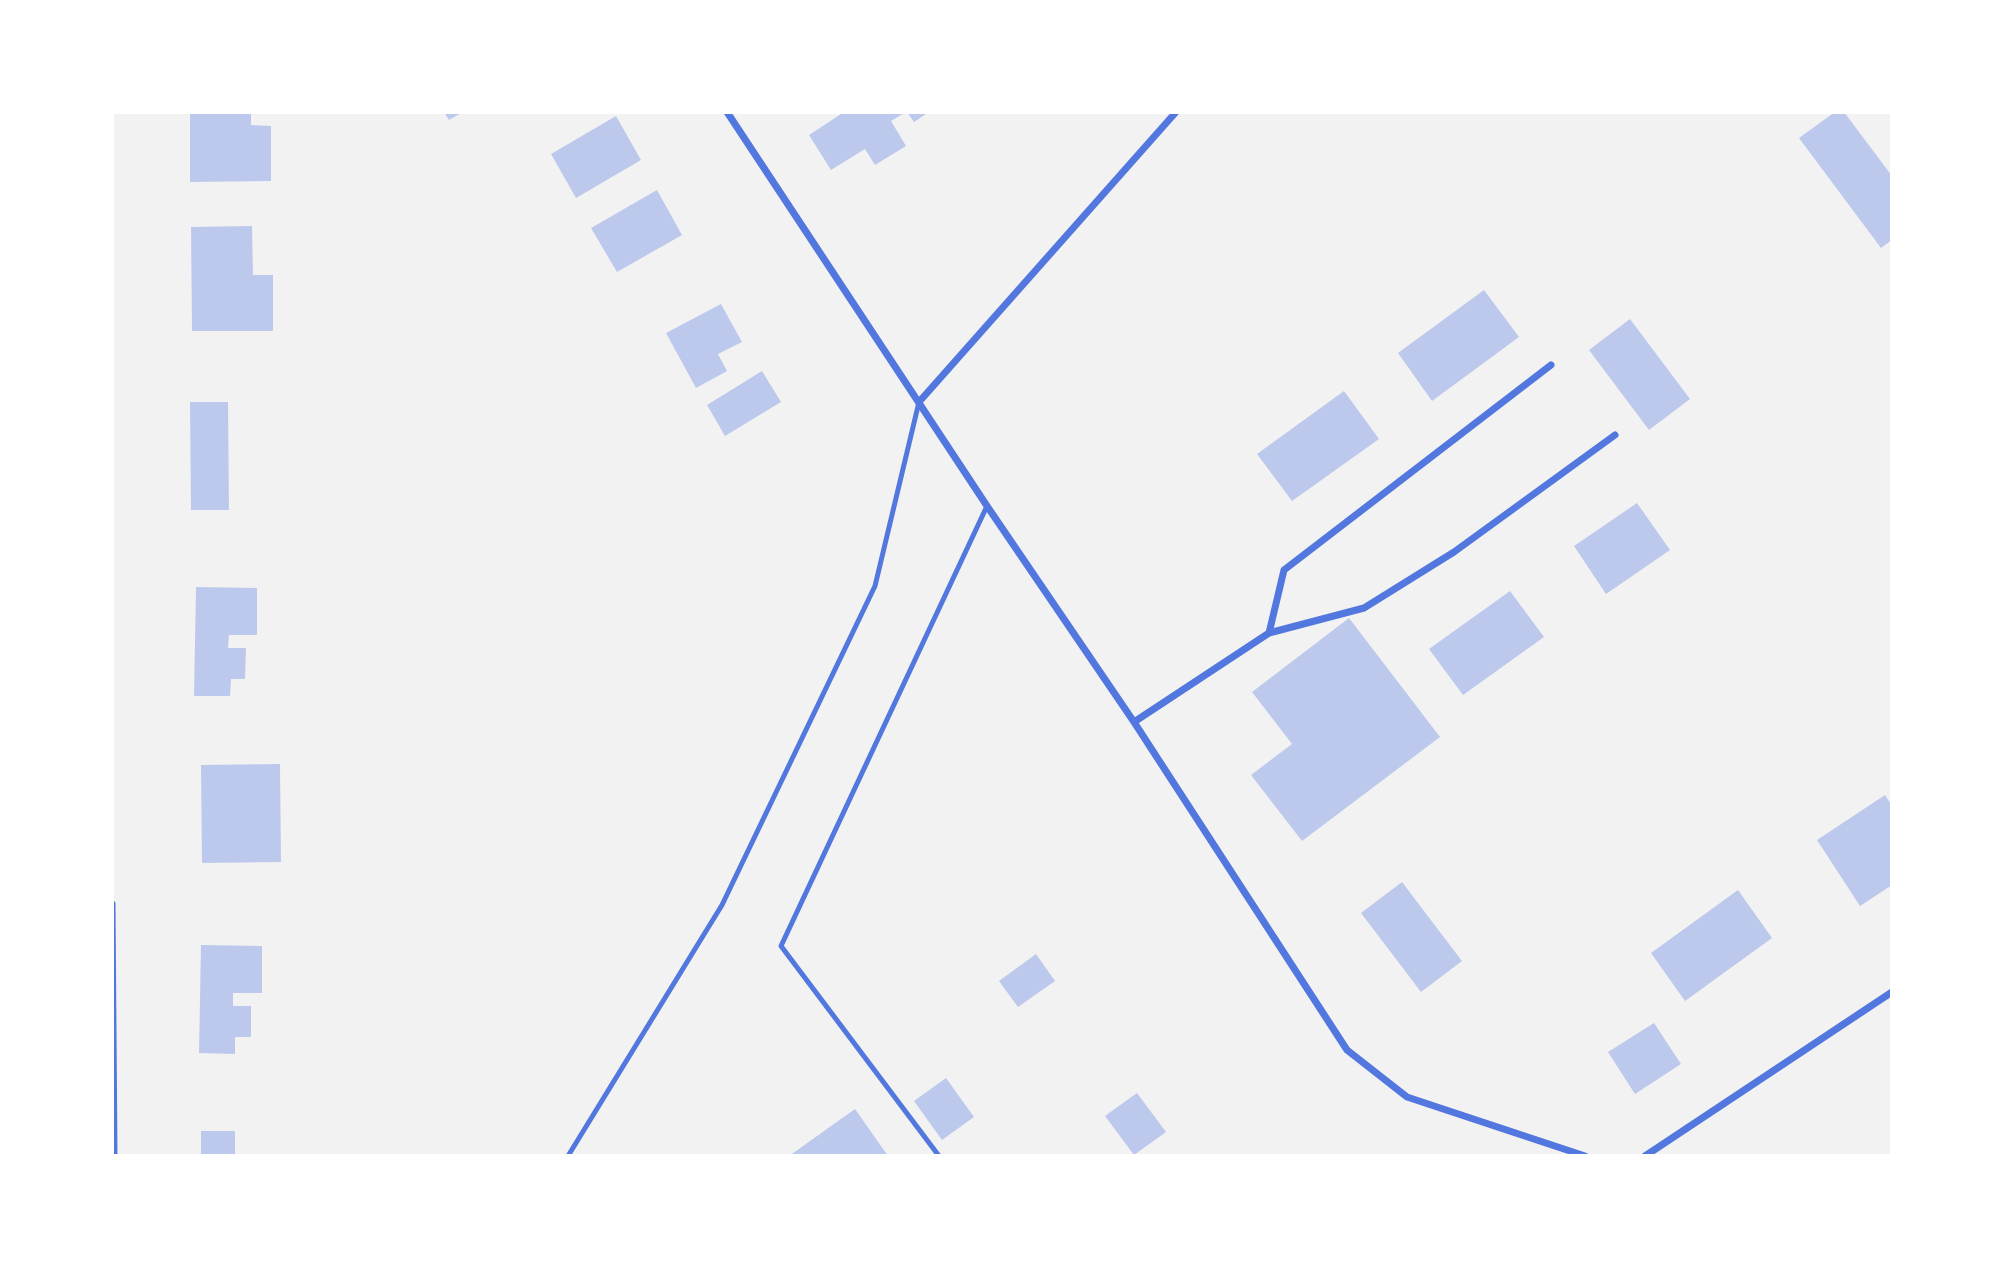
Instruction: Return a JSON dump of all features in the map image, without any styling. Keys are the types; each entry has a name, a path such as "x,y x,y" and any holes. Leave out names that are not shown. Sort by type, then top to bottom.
{"street":[{"path":"727,112 987,506 1134,722 1347,1051 1407,1097 1585,1156"},
{"path":"919,402 1176,112"},
{"path":"1269,634 1284,570 1551,365"},
{"path":"1134,722 1269,634 1364,608 1454,552 1615,435"},
{"path":"112,904 114,1156"},
{"path":"1645,1156 1892,992"}],"lane":[{"path":"568,1156 722,905 875,586 919,402"},
{"path":"939,1156 781,946 987,506"}],"building":[{"path":"190,112 251,112 251,125 271,126 271,181 190,182"},
{"path":"444,112 463,112 449,120"},
{"path":"844,112 906,112 891,121 906,146 875,165 865,149 831,170 809,135"},
{"path":"907,112 929,112 914,122"},
{"path":"1835,112 1844,112 1892,176 1892,240 1881,248 1799,138"},
{"path":"616,116 641,160 576,198 551,154"},
{"path":"657,190 682,235 617,272 591,228"},
{"path":"252,226 253,275 273,275 273,331 192,331 191,227"},
{"path":"1484,290 1519,337 1432,401 1398,353"},
{"path":"721,304 742,342 718,354 727,371 696,388 666,333"},
{"path":"1630,319 1690,399 1649,430 1589,350"},
{"path":"762,371 781,402 725,436 707,405"},
{"path":"1344,391 1379,439 1292,501 1257,454"},
{"path":"190,402 228,402 229,510 191,510"},
{"path":"1637,503 1670,550 1606,594 1574,546"},
{"path":"196,587 257,588 257,635 229,635 228,648 246,648 245,679 231,679 230,696 194,696"},
{"path":"1510,591 1544,637 1463,695 1429,649"},
{"path":"1349,618 1440,737 1302,841 1251,775 1292,744 1252,692"},
{"path":"280,764 281,862 202,863 201,765"},
{"path":"1885,795 1892,806 1892,885 1860,906 1817,840"},
{"path":"1402,882 1462,961 1421,992 1361,913"},
{"path":"1738,890 1772,938 1685,1001 1651,953"},
{"path":"201,945 262,946 262,993 233,993 233,1006 251,1006 251,1037 235,1037 235,1054 199,1053"},
{"path":"1036,954 1055,981 1018,1007 999,981"},
{"path":"1654,1023 1681,1064 1635,1094 1608,1052"},
{"path":"946,1078 974,1117 942,1140 914,1101"},
{"path":"1137,1093 1166,1132 1134,1155 1105,1116"},
{"path":"855,1109 888,1156 789,1156"},
{"path":"201,1131 235,1131 235,1156 201,1156"}]}
